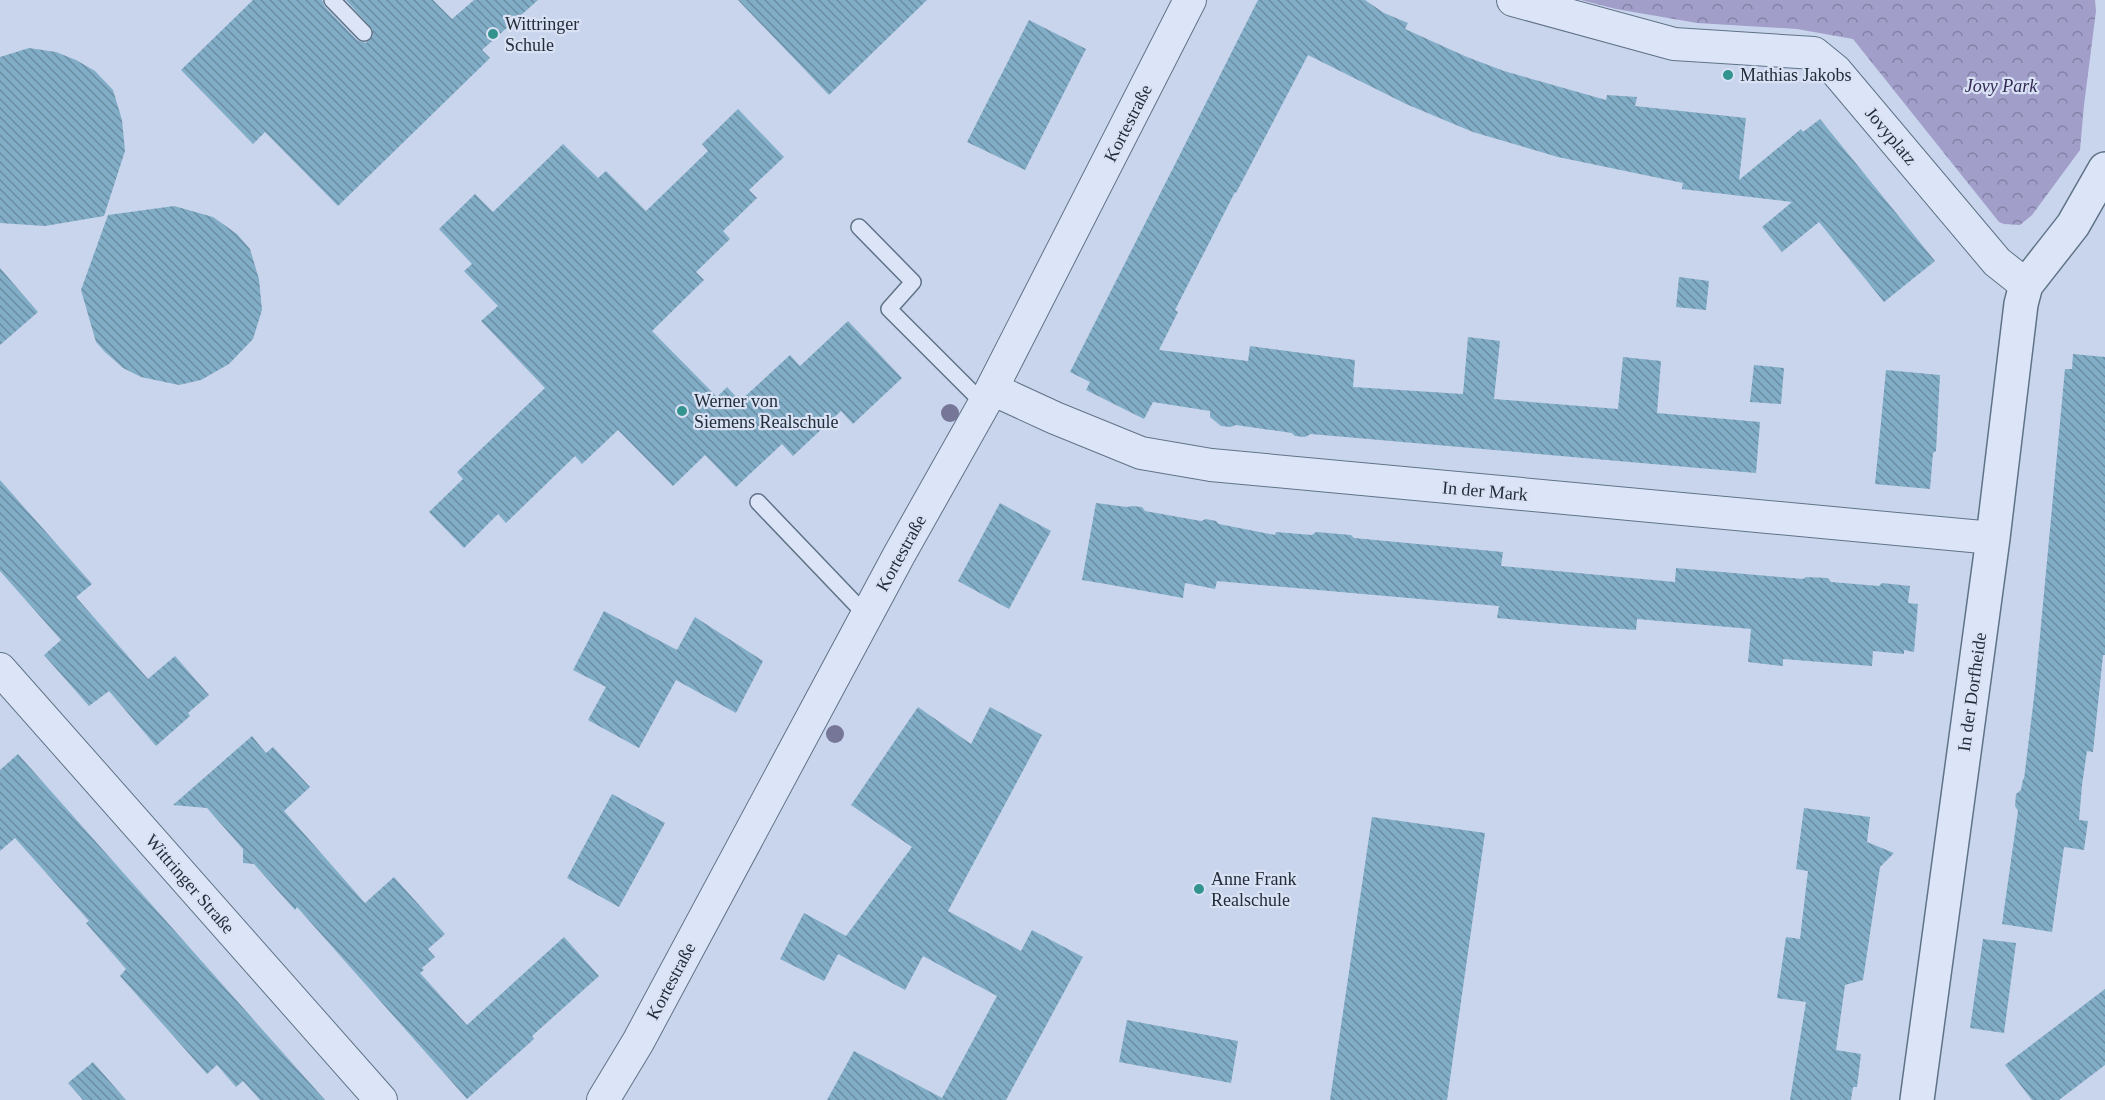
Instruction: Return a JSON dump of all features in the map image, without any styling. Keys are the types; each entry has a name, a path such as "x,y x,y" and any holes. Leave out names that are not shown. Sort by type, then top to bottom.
{"street":[{"name":"Kortestraße","path":"603,1100 644,1032 988,396 1190,0"},
{"name":"Jovyplatz","path":"1512,0 1674,44 1814,53 1836,71 1997,262 2026,285"},
{"path":"2026,285 2073,225 2105,169"},
{"path":"2073,225 2105,200"},
{"name":"In der Dorfheide","path":"1917,1100 1993,538 2021,304 2026,285"},
{"name":"In der Mark","path":"988,396 1056,418 1141,453 1211,465 1993,538"},
{"name":"Wittringer Straße","path":"0,669 381,1100"}],"lane":[{"path":"332,0 364,33"},
{"path":"859,227 913,282 889,309 988,396"},
{"path":"758,502 867,616"}],"green space":[{"name":"Jovy Park","path":"1581,0 2095,0 2096,11 2080,150 2032,215 2020,225 2004,224 1999,222 1853,39 1797,29 1697,23 1616,9"}],"building":[{"path":"253,0 322,0 325,7 357,40 366,43 373,36 373,30 346,0 433,0 452,19 474,0 538,0 482,50 490,58 338,206 265,132 253,144 181,70"},
{"path":"738,0 927,0 829,95"},
{"path":"1258,0 1365,0 1384,13 1408,23 1405,29 1504,71 1606,100 1607,95 1637,97 1635,106 1746,118 1739,180 1801,129 1803,132 1820,119 1935,261 1884,302 1819,222 1782,252 1762,227 1792,202 1682,189 1683,183 1558,157 1473,132 1406,104 1308,55 1175,310 1178,312 1159,350 1248,361 1250,346 1355,360 1353,387 1463,394 1468,337 1500,341 1494,399 1618,409 1623,357 1661,361 1657,413 1760,422 1756,473 1311,434 1305,437 1295,436 1292,433 1236,425 1221,426 1210,417 1210,411 1153,402 1144,419 1086,390 1090,382 1070,372"},
{"path":"1029,20 1086,49 1025,170 967,142"},
{"path":"29,48 56,52 76,60 95,71 113,90 122,120 125,151 104,216 45,226 0,223 0,57"},
{"path":"738,109 784,157 749,190 757,198 723,231 730,239 696,272 704,280 652,331 717,397 727,387 740,401 790,355 800,366 848,321 902,378 853,424 841,411 793,456 782,444 736,487 705,455 673,486 618,430 582,464 575,456 506,523 498,514 464,548 429,512 463,479 457,472 545,388 481,321 498,306 464,271 472,264 439,229 475,194 493,212 563,144 598,178 606,171 646,211 708,151 702,144"},
{"path":"174,206 213,217 237,234 250,249 259,279 262,310 253,339 229,364 201,380 179,385 141,377 123,368 105,352 96,342 81,290 108,215"},
{"path":"0,268 38,312 0,345"},
{"path":"1679,277 1709,281 1706,310 1676,307"},
{"path":"2073,354 2105,357 2105,655 2103,655 2093,752 2087,751 2082,785 2079,820 2088,821 2084,850 2064,847 2052,932 2002,924 2018,811 2015,806 2016,794 2021,790 2024,779 2035,689 2065,369 2072,369"},
{"path":"1754,365 1784,368 1781,404 1750,402"},
{"path":"1886,370 1940,375 1936,451 1933,453 1930,489 1875,484"},
{"path":"0,480 92,584 76,597 148,679 175,656 209,695 188,713 190,716 156,746 109,691 89,706 44,655 61,640 0,571"},
{"path":"1000,503 1051,531 1009,609 958,581"},
{"path":"1096,503 1142,507 1145,511 1201,521 1206,519 1219,524 1275,535 1276,532 1312,535 1316,532 1351,535 1354,538 1503,552 1501,566 1675,582 1676,568 1803,579 1806,577 1828,578 1831,582 1879,586 1882,583 1910,586 1908,603 1918,604 1914,652 1904,650 1904,654 1873,651 1872,666 1783,659 1783,666 1748,662 1751,629 1637,619 1636,630 1584,626 1497,618 1499,606 1217,581 1215,589 1185,583 1183,598 1082,580"},
{"path":"604,611 677,650 695,617 763,661 736,713 676,680 639,748 588,720 606,687 573,670"},
{"path":"918,707 971,744 990,707 1042,735 948,911 1021,951 1032,930 1083,957 1006,1100 827,1100 854,1051 942,1098 997,996 923,956 905,990 838,954 824,981 780,959 804,913 846,936 912,847 851,805"},
{"path":"252,736 266,753 273,747 310,787 284,811 365,903 394,877 445,934 428,949 435,957 422,968 424,970 420,973 467,1025 564,937 599,976 467,1099 297,907 295,910 254,864 243,863 243,849 207,808 173,805"},
{"path":"18,754 325,1100 260,1100 243,1081 236,1087 217,1065 207,1074 120,976 126,969 86,923 89,921 15,838 0,851 0,770"},
{"path":"612,794 665,823 619,907 567,878"},
{"path":"1804,808 1870,817 1867,842 1894,853 1880,867 1863,980 1845,985 1836,1050 1861,1054 1857,1087 1853,1087 1851,1100 1790,1100 1806,1002 1777,998 1786,937 1800,939 1808,871 1796,869"},
{"path":"1372,817 1485,833 1447,1100 1330,1100"},
{"path":"1983,939 2016,943 2004,1033 1970,1028"},
{"path":"2105,989 2105,1065 2059,1100 2032,1100 2005,1065"},
{"path":"1127,1020 1238,1041 1231,1083 1119,1062"},
{"path":"93,1062 126,1100 83,1100 68,1083"}],"place":[{"name":"Wittringer Schule","path":"493,34"},
{"name":"Mathias Jakobs","path":"1728,75"},
{"name":"Werner von Siemens Realschule","path":"682,411"},
{"name":"Anne Frank Realschule","path":"1199,889"}]}
